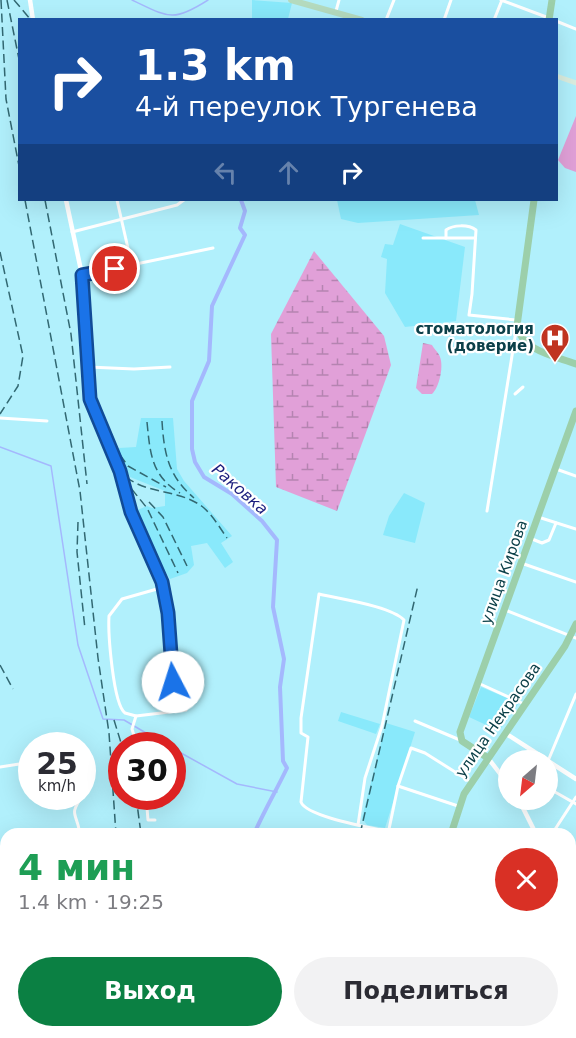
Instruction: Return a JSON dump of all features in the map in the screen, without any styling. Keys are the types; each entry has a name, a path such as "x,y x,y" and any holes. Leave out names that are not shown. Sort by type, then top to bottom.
{"highway":[{"path":"551,18 552,0"},
{"path":"534,201 518,326 527,344 576,364"},
{"name":"улица Кирова","path":"462,741 460,732 575,420 576,411"},
{"name":"улица Некрасова","path":"452,828 458,806 471,782 524,704 574,637 576,624"},
{"path":"462,741 488,758"}],"main road":[{"path":"291,0 354,18"},
{"path":"558,76 576,83"}],"street":[{"path":"30,0 33,18"},
{"path":"335,13 339,0"},
{"path":"387,18 394,0"},
{"path":"445,18 451,0"},
{"path":"496,18 502,0 546,18"},
{"path":"558,23 576,29"},
{"path":"66,201 82,275 90,399 120,471 131,512 163,584 173,682 186,710 136,716 125,713 119,707 109,616 123,599 163,584"},
{"path":"117,201 132,266"},
{"path":"72,232 177,205 183,201"},
{"path":"446,238 447,229 469,226 476,230 469,315 518,326 487,511"},
{"path":"423,238 475,238"},
{"path":"82,275 213,248"},
{"path":"514,345 527,344"},
{"path":"87,367 134,369 170,367"},
{"path":"515,394 523,387"},
{"path":"0,418 47,421"},
{"path":"556,469 576,476"},
{"path":"538,517 576,529"},
{"path":"530,539 542,543 549,540 556,523"},
{"path":"521,563 576,582"},
{"path":"358,825 368,768 384,717 404,620 399,615 372,606 319,594 301,718 301,733 308,737 300,802 308,810 358,825 371,828"},
{"path":"505,610 574,637"},
{"path":"478,683 524,704"},
{"path":"552,750 576,694"},
{"path":"133,732 136,716"},
{"path":"415,721 462,741"},
{"path":"505,733 530,750"},
{"path":"389,828 398,786 412,747 471,782"},
{"path":"488,758 498,771"},
{"path":"0,767 18,764"},
{"path":"558,768 576,779"},
{"path":"398,786 458,806"},
{"path":"558,794 574,804"},
{"path":"556,828 574,804 576,797"},
{"path":"74,810 73,816 78,828"},
{"path":"147,810 148,820 155,820"},
{"path":"524,810 533,828"}],"shaded area":[{"path":"252,0 292,3 288,18 252,18"},
{"path":"337,201 475,201 479,215 358,223 341,219"},
{"path":"400,224 465,247 456,321 405,327 385,293 387,259 381,257 385,244 393,245"},
{"path":"141,418 173,418 177,469 184,481 232,536 221,543 233,562 225,568 207,543 191,546 194,565 187,573 170,579 149,546 135,511 147,506 152,508 165,506 165,491 130,477 117,451 119,448 136,447"},
{"path":"404,493 425,503 415,543 383,535 389,516"},
{"path":"481,687 519,703 499,731 469,717"},
{"path":"341,712 380,724 376,734 338,721"},
{"path":"386,723 415,732 385,828 367,825 362,818"}],"green space":[{"path":"576,116 576,172 565,168 558,160"},
{"path":"314,251 384,336 391,365 337,511 276,487 271,334"},
{"path":"423,343 432,345 441,361 439,382 432,394 422,394 416,388"}],"waterway":[{"path":"132,0 162,14 170,15 186,12 208,0"},
{"name":"Раковка","path":"241,201 245,211 240,228 245,235 212,306 209,361 192,401 192,449 195,462 204,477 232,494 262,521 277,540 273,607 284,659 280,687 283,761 287,768 257,828"},
{"path":"0,447 51,466 78,645 103,719 124,720 144,732"},
{"path":"186,756 237,784 277,792"}],"railway":[{"path":"1,0 6,99 18,161"},
{"path":"7,0 18,54"},
{"path":"14,0 29,18"},
{"path":"25,201 80,491 98,658 109,733 116,828"},
{"path":"45,201 71,334 87,484"},
{"path":"0,252 23,356 18,386 0,414"},
{"path":"84,393 113,466 147,508 178,573"},
{"path":"162,421 169,463 178,481 194,498"},
{"path":"147,422 151,453 158,471 163,479 180,493"},
{"path":"120,455 128,466 166,487"},
{"path":"126,477 145,487 195,502 204,508 227,538"},
{"path":"149,502 163,517 187,566"},
{"path":"78,522 77,552 85,629"},
{"path":"361,828 418,585"},
{"path":"0,665 13,689"},
{"path":"114,720 118,732"},
{"path":"138,810 140,828"}],"place":[{"name":"стоматология (доверие)","path":"555,364"}],"route":[{"path":"115,269 82,275 90,399 120,471 127,500 145,547 158,568 168,613 173,682"}]}
